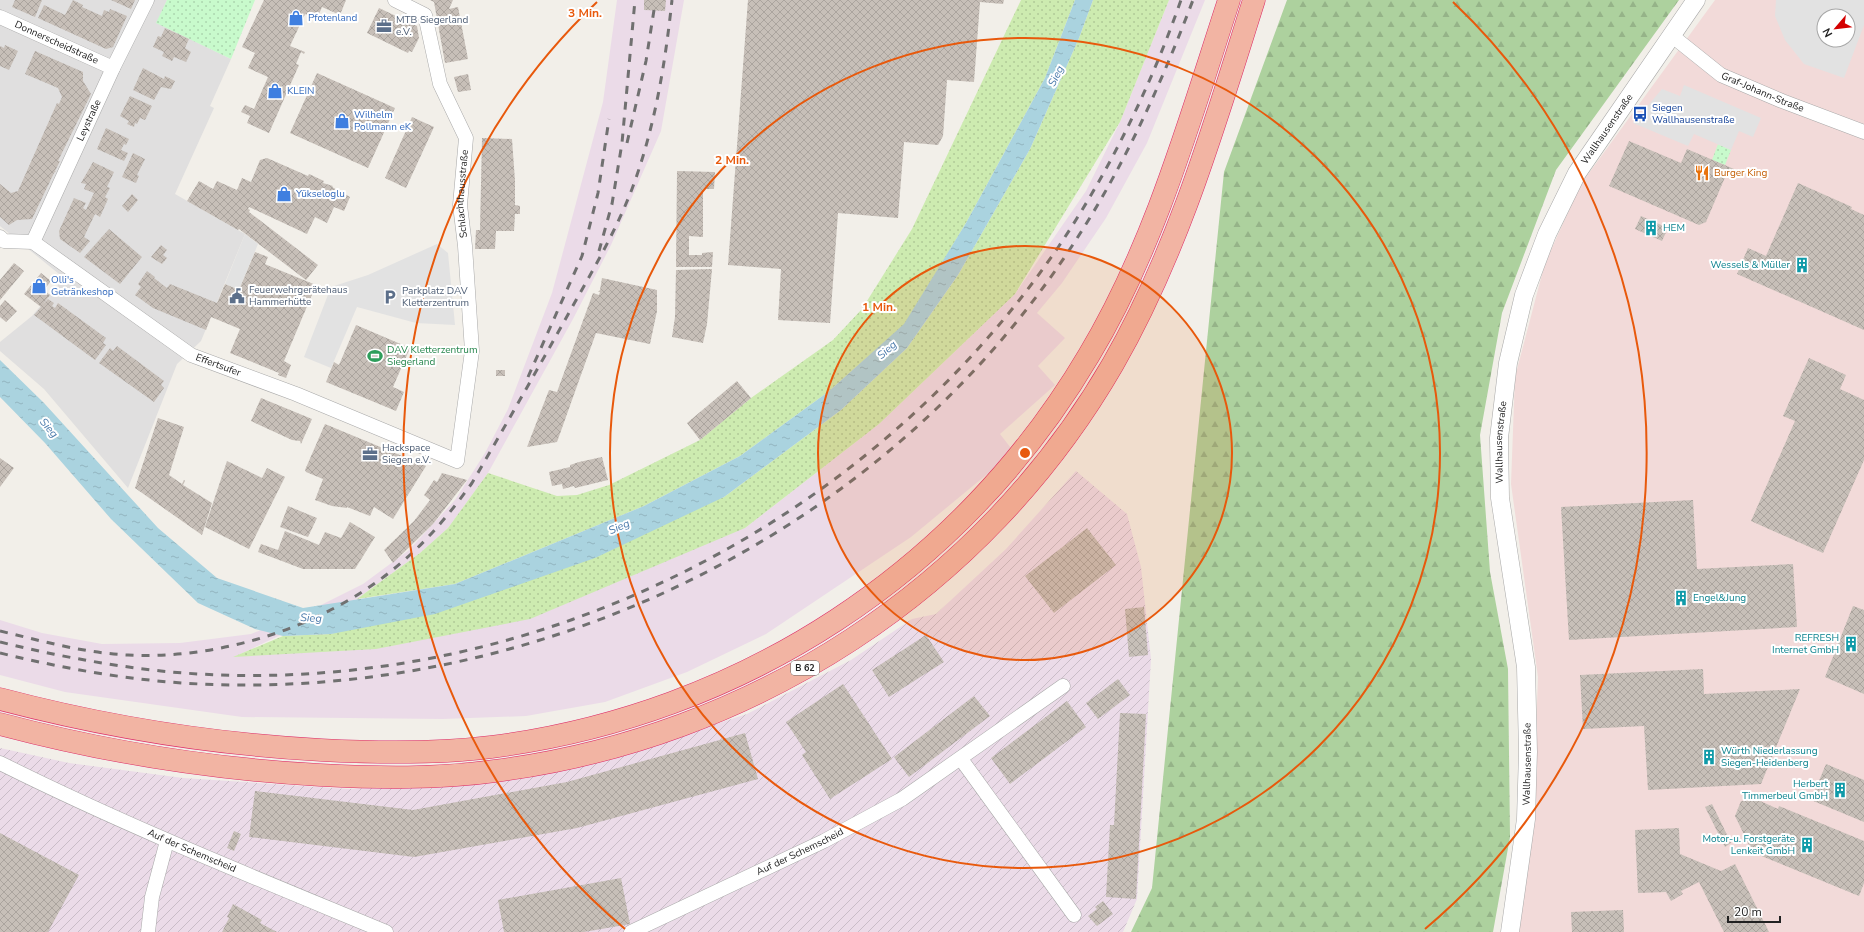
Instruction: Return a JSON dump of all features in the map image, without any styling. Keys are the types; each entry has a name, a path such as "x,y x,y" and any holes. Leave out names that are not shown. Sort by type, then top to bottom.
{"highway":[{"name":"B 62","path":"0,699 54,713 125,728 196,739 268,747 341,751 390,753 440,752 539,740 587,730 635,716 682,700 728,681 809,638 857,607 891,582 940,540 970,511 1004,474 1035,436 1064,396 1111,316 1135,265 1185,133 1229,0"},
{"name":"B 62","path":"0,724 48,737 120,752 193,764 266,772 339,776 390,778 441,776 492,772 593,754 642,740 691,723 784,681 822,659 871,627 912,597 951,564 988,528 1022,491 1055,451 1085,409 1112,366 1136,321 1158,274 1212,132 1254,0"}],"street":[{"name":"Leystraße","path":"33,242 113,68 147,0"},
{"name":"Schlachthausstraße","path":"395,0 425,15 440,84 466,138 460,205 472,351 456,461"},
{"name":"Wallhausenstraße","path":"1510,932 1526,819 1528,752 1526,668 1500,498 1499,438 1508,363 1524,295 1547,234 1578,173 1696,0"},
{"name":"Donnerscheidstraße","path":"0,17 113,68"},
{"name":"Graf-Johann-Straße","path":"1671,35 1722,74 1782,101 1864,132"},
{"path":"0,237 4,241 33,242"},
{"name":"Effertsufer","path":"33,242 191,355 296,394 456,461"},
{"name":"Auf der Schemscheid","path":"631,932 824,841 902,799 1063,686"},
{"path":"961,759 1074,915"},
{"name":"Auf der Schemscheid","path":"0,763 57,792 167,841 386,932"},
{"path":"148,932 152,897 167,841"}],"shaded area":[{"path":"0,0 167,0 157,23 231,59 210,106 214,108 175,194 245,234 201,341 177,364 128,488 44,389 0,351 0,342 32,316 64,278 0,226"},
{"path":"617,0 684,0 661,131 611,245 573,319 488,473 448,528 420,553 357,599 234,657 745,528 879,424 1015,294 1086,191 1120,122 1169,0 1205,0 1147,143 1106,218 1062,283 1037,313 1065,338 1038,366 1055,385 1000,434 1014,452 911,537 766,634 687,672 605,702 526,716 443,719 242,717 65,692 0,675 0,620 42,633 102,644 180,643 251,634 305,613 363,584 409,550 455,500 485,453 508,409 552,293 603,102"},
{"path":"1715,0 1864,0 1864,932 1516,932 1533,811 1538,677 1511,484 1515,377 1545,263 1581,184"},
{"path":"1776,0 1864,0 1864,25 1856,46 1856,8 1816,8 1816,48 1855,48 1844,78 1804,64 1785,40 1775,16"},
{"path":"1684,85 1761,118 1753,137 1739,131 1731,150 1694,134 1688,146 1633,123 1662,89 1680,96"},
{"path":"245,234 258,244 239,290 225,284"},
{"name":"Parkplatz DAV Kletterzentrum","path":"437,244 448,253 455,325 416,323 357,307 331,368 304,357 331,287 368,275"},
{"path":"1076,471 1127,514 1141,567 1151,659 1137,899 1123,932 0,932 0,748 69,763 183,778 348,789 502,781 619,755 747,714 851,660 912,619 936,614 1006,549"}],"green space":[{"path":"167,0 255,0 231,59 156,23"},
{"path":"1021,0 1075,0 1045,78 966,223 905,324 828,392 740,456 644,506 455,584 357,599 420,553 448,528 488,473 557,496 577,495 609,485 700,440 751,398 833,340 862,309 912,229"},
{"path":"1093,0 1169,0 1120,122 1015,294 879,424 745,528 530,619 376,649 233,657 283,636 331,634 724,497 841,410 907,348 958,275 1030,149 1079,38"},
{"path":"1287,0 1679,0 1556,170 1502,313 1480,435 1490,572 1508,669 1510,837 1493,932 1131,932 1152,888 1224,172"},
{"path":"1718,144 1731,150 1725,165 1712,160"}],"water":[{"name":"Sieg","path":"1075,0 1093,0 1079,38 1030,149 958,275 907,348 841,410 724,497 595,558 435,614 331,634 283,636 255,629 198,603 111,519 45,443 0,397 0,360 44,403 158,528 217,578 303,608 455,584 644,506 740,456 828,392 904,324 966,223 1045,78"}],"building":[{"path":"15,0 42,0 35,17 12,7"},
{"path":"73,0 83,5 82,7 102,16 104,10 109,12 110,9 127,16 113,47 106,49 38,18 44,5 65,15"},
{"path":"111,0 135,0 131,9"},
{"path":"264,0 346,0 340,15 322,7 317,19 305,14 290,46 305,52 304,54 301,52 296,64 299,65 269,133 247,123 250,116 241,112 245,105 254,109 268,77 248,68 255,53 242,47"},
{"path":"430,0 453,0 449,9 458,7 468,59 445,63 434,2"},
{"path":"644,0 666,0 665,11 644,10"},
{"path":"748,0 1004,0 1003,4 980,2 974,82 947,80 943,136 938,145 904,142 898,218 838,213 830,323 778,320 781,269 728,265"},
{"path":"379,8 417,26 419,38 412,52 409,51 408,53 367,33"},
{"path":"165,28 189,39 185,48 191,52 186,62 174,57 172,61 162,56 164,52 153,47 158,36 161,37"},
{"path":"5,45 18,51 9,70 0,66 0,46 4,48"},
{"path":"35,51 83,72 83,81 91,94 58,161 60,161 56,171 32,219 17,220 9,225 0,217 0,184 11,193 18,191 57,103 59,104 62,97 58,88 25,74"},
{"path":"143,68 164,79 165,76 175,81 171,89 161,87 154,100 133,90"},
{"name":"Wilhelm Pollmann eK","path":"317,73 395,108 368,168 290,133"},
{"path":"468,74 471,90 458,92 454,77"},
{"path":"130,96 152,106 145,120 140,118 137,124 135,123 134,127 127,124 129,121 120,116"},
{"path":"412,117 434,127 406,188 385,178"},
{"path":"106,128 129,139 121,150 128,153 124,161 97,149"},
{"path":"482,138 512,139 515,205 520,206 520,214 515,214 514,231 496,231 495,249 475,249 476,230 480,230"},
{"path":"1629,141 1681,163 1687,149 1734,169 1731,177 1726,175 1706,222 1699,225 1609,186"},
{"path":"133,153 145,159 137,175 139,176 136,183 122,177"},
{"name":"Yükseloglu","path":"267,158 308,176 309,174 324,181 323,183 333,186 332,187 350,197 344,211 334,207 327,223 315,217 307,234 249,207 249,212 318,265 306,280 239,229 238,230 187,201 199,181 213,189 217,181 237,190 242,178 251,182 260,160"},
{"path":"93,162 114,172 107,187 110,188 105,197 108,199 100,217 95,214 84,237 90,241 80,253 60,239 59,231 74,198 86,203 83,208 86,210 94,193 84,189 86,184 81,183"},
{"path":"677,171 715,172 714,189 703,189 703,237 689,236 689,255 702,255 702,253 713,252 712,267 676,267"},
{"name":"Wessels & Müller","path":"1798,183 1852,207 1851,209 1864,215 1864,330 1737,274 1748,248 1766,256"},
{"path":"132,194 138,200 128,212 122,206"},
{"name":"HEM","path":"1641,216 1668,228 1662,241 1635,229"},
{"path":"109,229 142,257 120,284 84,257"},
{"path":"161,245 167,250 163,255 167,258 162,264 151,257"},
{"path":"255,252 268,257 265,264 316,285 284,361 291,365 286,378 278,375 279,373 230,353 240,329 211,317 206,330 153,308 135,295 141,287 138,284 147,271 167,288 170,284 217,303 225,284 239,290"},
{"path":"14,263 24,271 0,300 0,280"},
{"path":"712,269 707,324 703,343 672,337 675,317 676,270"},
{"path":"41,273 51,281 44,290 50,295 43,304 48,299 54,303 52,306 55,308 58,303 106,338 103,343 106,345 95,360 34,315 41,307 24,294"},
{"path":"602,278 657,290 657,311 650,344 596,333 557,442 527,447 549,390 557,392 593,293 599,295 600,292 598,292 600,290"},
{"path":"5,300 17,311 6,322 0,317 0,306"},
{"name":"DAV Kletterzentrum Siegerland","path":"356,325 410,348 393,387 404,392 396,411 326,382 334,362 339,365"},
{"path":"117,346 164,381 161,385 164,388 154,402 99,363 110,348 113,351"},
{"path":"1809,358 1846,375 1840,389 1864,400 1864,460 1823,553 1751,521 1795,421 1783,416"},
{"path":"496,370 505,370 505,376 496,376"},
{"path":"737,381 751,398 700,440 687,423"},
{"path":"261,398 312,419 301,444 300,441 292,440 251,421"},
{"path":"158,418 184,427 169,475 182,484 184,480 183,485 212,503 202,535 135,488"},
{"path":"325,424 426,466 393,519 374,507 370,516 347,507 332,506 315,500 323,479 306,472 305,470"},
{"path":"602,457 608,480 575,488 574,486 563,489 562,484 552,486 549,472 570,467 570,465 579,462"},
{"path":"0,458 14,468 0,487"},
{"path":"227,461 262,478 267,468 285,477 249,549 205,527"},
{"path":"442,473 467,480 433,524 393,563 384,550 414,521 430,500 424,495 434,480 437,482"},
{"name":"Engel&Jung","path":"1693,500 1697,569 1793,564 1797,627 1569,640 1561,507"},
{"path":"288,506 317,518 308,537 280,527"},
{"path":"350,522 375,537 355,569 303,569 258,552 261,544 278,550 285,531 319,545 325,532 341,538"},
{"path":"1087,528 1116,565 1054,613 1025,576"},
{"name":"REFRESH Internet GmbH","path":"1853,606 1864,610 1864,694 1825,677"},
{"path":"1144,607 1148,655 1129,657 1125,609"},
{"path":"926,635 944,662 889,697 872,670"},
{"name":"Würth Niederlassung Siegen-Heidenberg","path":"1703,669 1704,694 1800,689 1761,784 1648,790 1644,726 1583,729 1580,675"},
{"path":"1118,679 1130,695 1098,719 1086,703"},
{"path":"843,684 892,759 830,799 802,755 806,752 786,722"},
{"path":"974,696 990,716 909,777 894,757"},
{"path":"1067,701 1086,727 1010,784 991,758"},
{"path":"1120,713 1146,714 1136,899 1106,897 1110,825 1114,825"},
{"path":"745,733 758,779 577,828 414,857 249,837 255,791 413,810 567,782"},
{"name":"Herbert Timmerbeul GmbH","path":"1826,764 1864,780 1864,822 1811,800"},
{"name":"Motor-u. Forstgeräte Lenkeit GmbH","path":"1758,800 1778,809 1779,806 1864,841 1864,883 1859,896 1759,855 1760,852 1751,849 1735,816 1741,801"},
{"path":"1712,804 1731,843 1725,847 1705,807"},
{"path":"1679,828 1680,854 1721,871 1735,864 1769,932 1724,932 1699,882 1681,891 1683,894 1671,901 1666,892 1638,893 1635,830"},
{"path":"234,831 241,834 234,851 227,848"},
{"path":"0,833 79,875 48,932 0,932"},
{"path":"621,878 630,924 584,932 504,932 498,900"},
{"path":"1103,901 1113,914 1097,926 1088,916 1097,909 1095,907"},
{"path":"233,904 262,920 260,923 277,932 222,932 229,918 227,917"},
{"path":"1623,910 1624,932 1572,932 1571,912"}],"railway":[{"path":"599,251 612,204 622,143 635,0"},
{"path":"0,631 63,646 112,654 164,655 201,651 237,644 274,634 309,620 342,604 373,584 412,553 439,525 472,483 591,274 620,218 640,166 653,119 666,48 672,0"},
{"path":"0,642 80,659 161,671 292,675 421,660 547,628 667,580 781,517 885,439 978,349 1059,246 1095,188 1143,96 1181,0"},
{"path":"0,653 50,664 150,680 200,684 327,682 453,663 575,629 692,579 802,516 903,439 993,350 1070,249 1107,189 1139,128 1167,65 1193,0"},
{"path":"627,143 646,61 654,10"},
{"path":"528,377 582,256 598,193 609,119"}],"place":[{"name":"Pfotenland","path":"296,18"},
{"name":"MTB Siegerland e.V.","path":"384,26"},
{"name":"KLEIN","path":"275,91"},
{"name":"Siegen Wallhausenstraße","path":"1640,114"},
{"name":"Wilhelm Pollmann eK","path":"342,121"},
{"name":"Burger King","path":"1702,173"},
{"name":"Yükseloglu","path":"284,194"},
{"name":"HEM","path":"1651,228"},
{"name":"Wessels & Müller","path":"1802,265"},
{"name":"Olli's Getränkeshop","path":"39,286"},
{"name":"Feuerwehrgerätehaus Hammerhütte","path":"237,296"},
{"name":"Parkplatz DAV Kletterzentrum","path":"390,297"},
{"name":"DAV Kletterzentrum Siegerland","path":"375,356"},
{"name":"Hackspace Siegen e.V.","path":"370,454"},
{"name":"Engel&Jung","path":"1681,598"},
{"name":"REFRESH Internet GmbH","path":"1851,644"},
{"name":"Würth Niederlassung Siegen-Heidenberg","path":"1709,757"},
{"name":"Herbert Timmerbeul GmbH","path":"1840,790"},
{"name":"Motor-u. Forstgeräte Lenkeit GmbH","path":"1807,845"}]}
